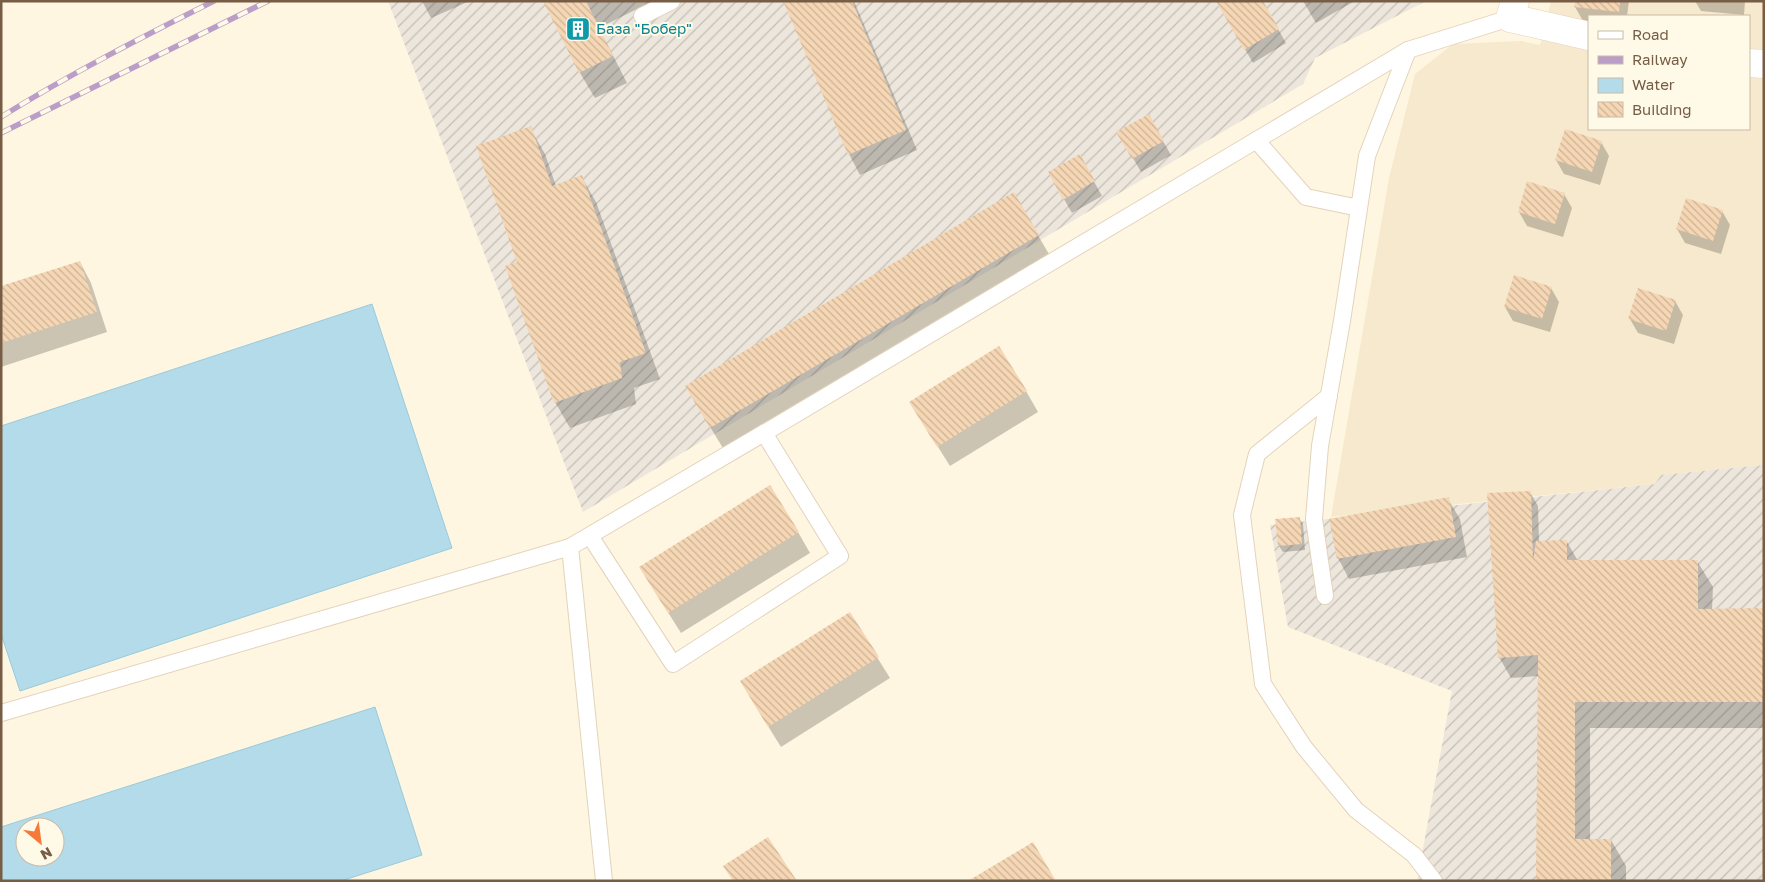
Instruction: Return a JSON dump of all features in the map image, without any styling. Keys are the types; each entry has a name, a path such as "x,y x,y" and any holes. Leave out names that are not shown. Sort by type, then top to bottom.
{"street":[{"path":"1512,10 1588,36"},
{"path":"1750,63 1764,64"}],"lane":[{"path":"642,16 672,1"},
{"path":"1,713 570,547 764,434 1408,50 1512,10"},
{"path":"1325,596 1314,519 1320,446 1342,321 1367,156 1408,50"},
{"path":"1256,140 1306,197 1359,208"},
{"path":"1329,396 1257,454 1242,515 1263,684 1304,747 1356,810 1414,855 1434,881"},
{"path":"590,536 673,664 840,556 764,434"},
{"path":"570,547 604,881"}],"shaded area":[{"path":"388,1 1426,1 1315,58 1303,84 583,512"},
{"path":"1551,1 1764,1 1764,465 1661,475 1655,484 1331,517 1389,178 1415,74 1453,44 1521,41 1540,45"},
{"path":"1764,465 1764,881 1417,881 1452,691 1288,627 1270,525 1655,484 1661,475"}],"water":[{"path":"372,304 452,548 20,691 1,634 1,426"},
{"path":"375,707 422,855 341,881 1,881 1,827 15,823 15,867 65,867 65,817 32,817"}],"building":[{"name":"База \"Бобер\"","path":"543,1 586,1 613,56 579,73"},
{"path":"783,1 852,1 906,130 848,155"},
{"path":"1216,1 1263,1 1279,29 1244,50"},
{"path":"1575,1 1620,1 1619,12 1574,7"},
{"path":"1149,114 1164,141 1132,159 1116,132"},
{"path":"531,126 552,186 582,175 646,353 620,362 622,378 554,403 505,266 517,262 476,146"},
{"path":"1565,129 1602,141 1592,172 1555,160"},
{"path":"1080,154 1095,181 1063,200 1048,172"},
{"path":"1527,181 1565,193 1555,224 1518,212"},
{"path":"1014,192 1039,235 710,428 685,386"},
{"path":"1686,198 1723,210 1713,241 1676,229"},
{"path":"80,261 97,312 1,343 1,286"},
{"path":"1514,275 1552,287 1542,319 1504,307"},
{"path":"1638,288 1676,300 1666,331 1628,319"},
{"path":"999,346 1027,391 937,447 909,402"},
{"path":"770,485 799,532 668,613 639,567"},
{"path":"1531,491 1533,561 1536,541 1567,540 1567,560 1698,560 1698,609 1764,608 1764,702 1575,702 1575,839 1611,839 1611,881 1536,881 1538,655 1498,658 1487,493"},
{"path":"1449,497 1456,537 1337,559 1329,519"},
{"path":"1300,517 1302,544 1278,546 1275,519"},
{"path":"850,612 879,657 768,727 740,681"},
{"path":"768,837 797,881 733,881 723,866"},
{"path":"1033,842 1056,881 968,881"}],"railway":[{"path":"1,117 106,56 214,1"},
{"path":"1,133 268,1"}],"place":[{"name":"База \"Бобер\"","path":"578,29"}]}
